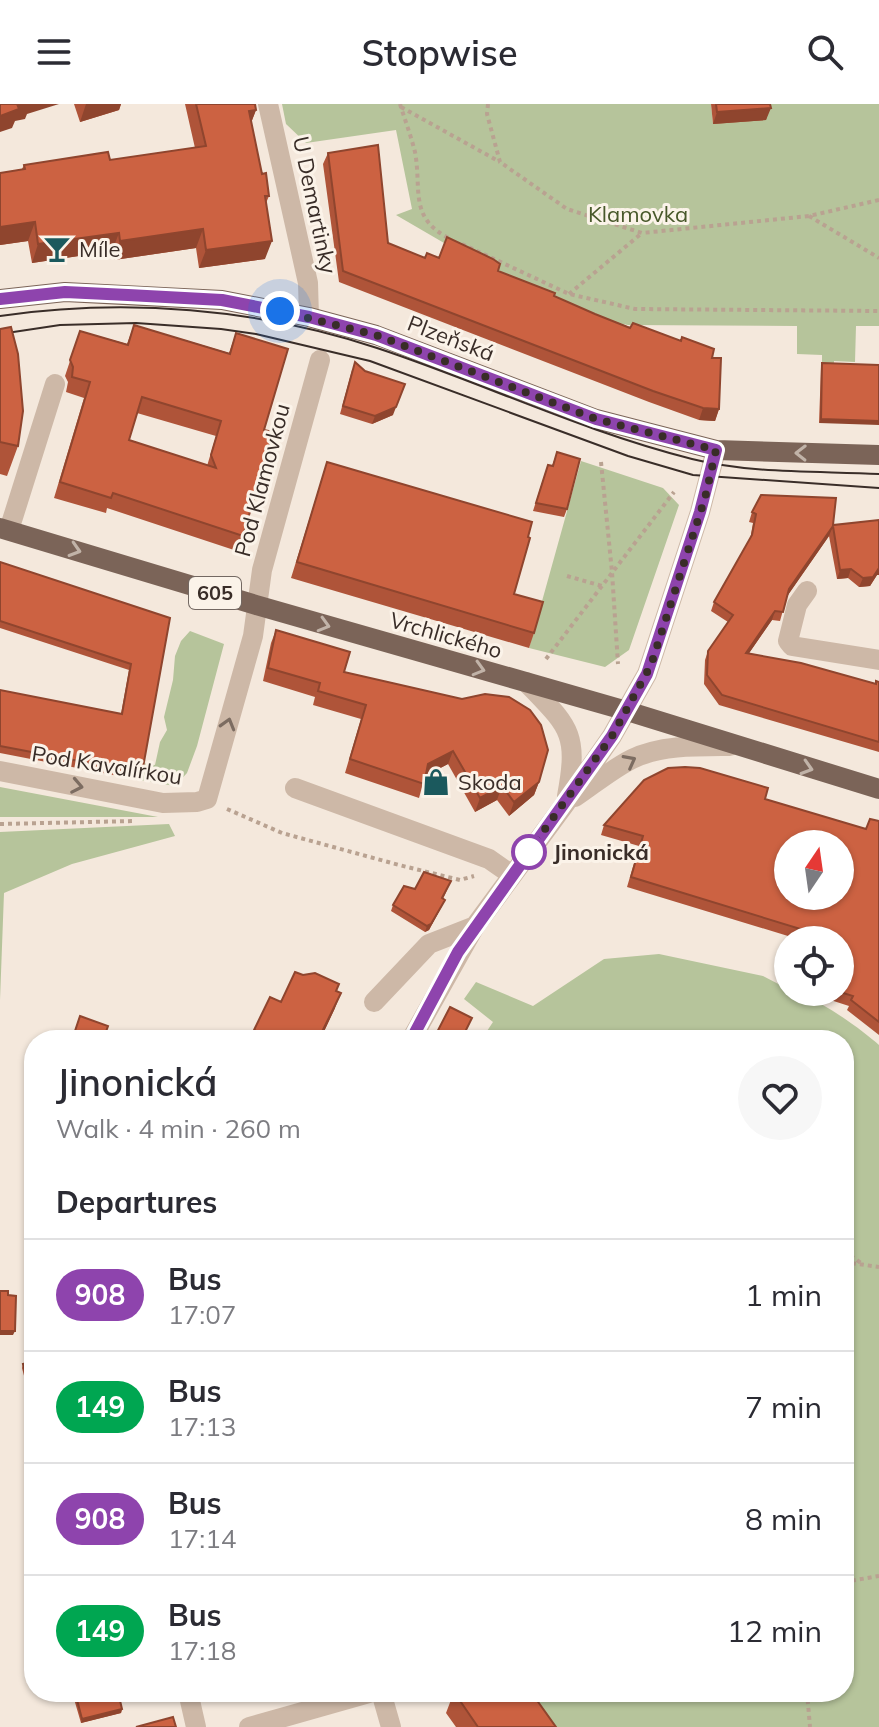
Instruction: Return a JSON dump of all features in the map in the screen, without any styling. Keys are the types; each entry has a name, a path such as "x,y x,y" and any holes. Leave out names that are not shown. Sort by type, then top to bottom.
{"main road":[{"name":"Plzeňská","path":"0,299 65,292 222,300 309,317 376,335 596,419 716,450 879,455"},
{"name":"Vrchlického","path":"5,529 256,605 627,711 879,789"}],"street":[{"name":"U Demartinky","path":"268,104 308,283 309,317"},
{"name":"Pod Klamovkou","path":"207,799 253,636 262,570 320,360"},
{"path":"5,529 55,384"},
{"path":"416,1030 475,926 565,804 627,711 651,665 705,498 716,450"},
{"path":"807,591 797,605 788,641 792,646 879,660"},
{"path":"526,682 566,726 573,763 565,804"},
{"path":"565,804 629,760 642,755 693,746 736,746"},
{"name":"Pod Kavalírkou","path":"0,771 163,803 207,799"},
{"path":"295,788 489,859 512,875"},
{"path":"374,1002 429,944 475,926"},
{"path":"190,1702 196,1727"},
{"path":"249,1727 338,1702"},
{"path":"384,1702 391,1727"}],"path":[{"path":"488,104 487,114 500,162"},
{"path":"401,106 500,162 567,209 642,233 809,216 879,200"},
{"path":"401,106 415,154 420,211 439,234 569,294 635,309 879,311"},
{"path":"809,216 879,258"},
{"path":"569,294 642,233"},
{"path":"601,462 618,664"},
{"path":"546,659 674,492"},
{"path":"567,576 602,586"},
{"path":"207,799 282,833 460,880 477,875"},
{"path":"0,824 137,821"},
{"path":"854,1258 867,1266"},
{"path":"854,1264 879,1267"},
{"path":"854,1580 879,1576"},
{"path":"808,1702 810,1727"}],"green space":[{"name":"Klamovka","path":"282,104 711,104 713,124 765,104 879,104 879,326 856,326 855,362 834,361 834,364 822,363 822,355 797,354 797,326 628,325 566,314 396,215 412,209 396,130 306,143 286,124"},
{"path":"581,461 663,488 679,505 629,650 605,667 529,648"},
{"path":"190,631 224,644 197,746 187,773 175,786 139,780 142,763 155,765 160,742 167,730 164,717 175,656 181,641"},
{"path":"0,787 158,817 0,817"},
{"path":"169,824 175,836 72,864 4,893 0,1000 0,832"},
{"path":"659,954 763,976 774,982 774,1006 824,1006 879,1045 879,1727 554,1727 534,1702 854,1702 854,1030 488,1030 493,1022 464,999 476,982 533,1006 604,959"}],"building":[{"path":"0,104 17,104 19,109 0,116"},
{"path":"196,104 255,104 256,110 249,111 262,174 266,173 269,196 265,196 272,241 206,250 203,229 120,241 119,233 38,244 35,222 0,227 0,173 25,169 24,165 108,152 110,160 206,146"},
{"path":"716,104 770,104 771,108 717,112"},
{"path":"378,145 388,243 425,258 427,253 439,258 447,237 493,259 500,264 498,271 555,293 554,296 595,314 630,328 633,323 681,341 682,337 714,349 712,358 721,358 719,409 703,408 653,391 343,271 328,153"},
{"path":"134,325 230,354 236,333 288,349 264,430 273,432 243,536 113,493 111,498 60,482 90,382 72,377 70,360 80,331 128,345","holes":["142,397 221,421 211,455 216,468 129,440"]},
{"path":"11,327 18,354 23,411 18,446 0,442 0,329"},
{"path":"355,362 365,371 405,384 396,407 375,416 343,406"},
{"path":"822,363 879,365 879,421 821,419"},
{"path":"557,452 580,459 567,509 536,503 548,465 553,466"},
{"path":"327,462 532,522 514,594 543,602 534,633 297,562"},
{"path":"761,495 836,498 833,525 879,520 879,568 873,577 863,578 851,569 840,570 833,526 789,589 783,612 775,611 746,653 801,663 876,684 876,681 879,682 879,742 722,695 707,675 708,651 733,615 714,602 752,535 756,514 752,512"},
{"path":"0,562 170,618 142,773 0,746 0,690 122,714 131,664 0,621"},
{"path":"276,630 350,652 344,672 462,699 485,694 509,697 530,710 541,725 548,750 539,782 514,802 502,786 480,798 453,751 428,764 424,784 350,759 366,705 318,691 320,683 268,668"},
{"path":"668,768 700,768 768,788 765,799 866,829 870,819 879,821 879,1022 854,1002 854,926 791,926 631,877 643,836 604,825 644,780"},
{"path":"424,872 451,881 442,898 445,900 427,926 393,905 404,886 415,889"},
{"path":"295,972 303,975 315,973 339,984 336,991 341,993 323,1030 254,1030 270,997 281,1002"},
{"path":"450,1007 472,1018 466,1030 438,1030"},
{"path":"80,1016 108,1026 107,1030 75,1030"},
{"path":"0,1291 16,1296 15,1331 0,1331"},
{"path":"78,1702 120,1702 122,1709 82,1719"},
{"path":"461,1702 538,1702 556,1727 478,1727"},
{"path":"173,1717 176,1727 136,1727"}],"tram line":[{"path":"0,316 95,308 143,308 190,310 285,324 377,348 612,435 692,459 761,470 879,474"},
{"path":"0,334 60,325 136,323 256,334 370,361 628,456 693,475 879,488"}],"bus line":[{"name":"908","path":"0,299 65,292 222,300 309,317 376,335 596,419 716,450 705,498 647,674 612,736 458,952 416,1030"}],"place":[{"name":"Míle","path":"57,249"},
{"name":"Skoda","path":"436,782"},
{"name":"Jinonická","path":"529,852"}],"route":[{"path":"280,311 376,335 596,419 716,450 705,498 651,665 612,736 527,854 529,852"}]}
